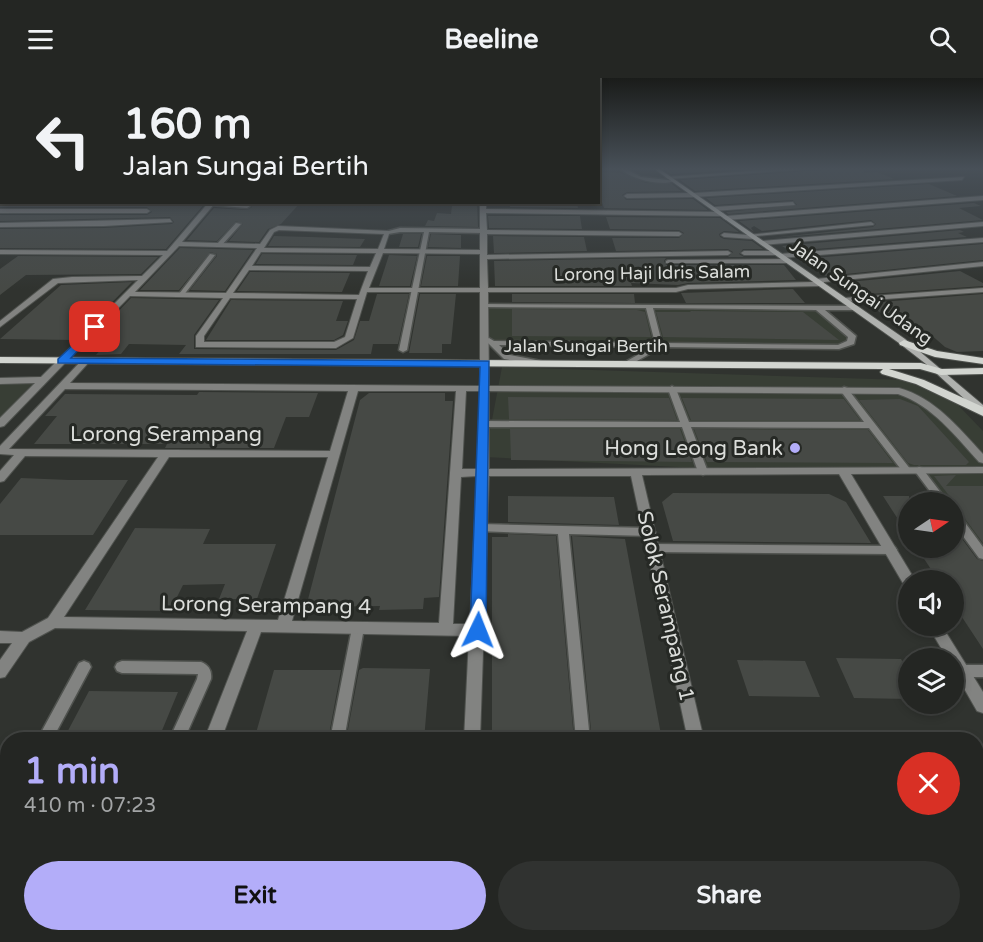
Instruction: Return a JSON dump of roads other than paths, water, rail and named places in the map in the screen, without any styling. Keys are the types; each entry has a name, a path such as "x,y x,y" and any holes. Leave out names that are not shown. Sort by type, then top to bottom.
{"main road":[{"path":"880,366 899,351 903,342 935,354 983,361"},
{"name":"Jalan Sungai Bertih","path":"0,360 850,366 983,361"},
{"name":"Jalan Sungai Bertih","path":"925,364 941,372 983,371"},
{"path":"850,366 900,375 983,411"}],"street":[{"path":"1,422 169,253 207,208"},
{"path":"714,209 724,208"},
{"path":"472,732 478,630 485,363 488,339 484,305 482,211 724,216 835,208"},
{"name":"Jalan Sungai Udang","path":"714,209 903,342 925,364"},
{"path":"0,211 147,211"},
{"path":"0,225 170,221"},
{"path":"724,236 752,236 871,224"},
{"path":"762,243 983,224"},
{"path":"278,228 388,232 363,294 349,339 336,345 199,345 198,340 260,248 272,231 278,228"},
{"path":"484,232 679,234"},
{"path":"744,253 779,254 983,240"},
{"path":"175,244 260,248 421,250 484,254 728,253"},
{"path":"0,252 169,253"},
{"path":"668,262 789,261"},
{"name":"Lorong Haji Idris Salam","path":"128,294 228,296 484,289 676,290 695,287 819,282 983,264"},
{"path":"247,268 373,268"},
{"path":"0,325 56,281 143,278"},
{"path":"844,300 983,290"},
{"path":"0,311 16,311"},
{"path":"62,386 86,361"},
{"path":"941,372 983,411"},
{"path":"0,381 43,380"},
{"name":"Jalan Sungai Bertih","path":"62,386 898,391 926,402 983,460"},
{"name":"Lorong Serampang","path":"62,386 1,451 22,453 334,454"},
{"path":"283,626 354,388"},
{"path":"446,629 461,388"},
{"path":"0,478 22,453"},
{"path":"0,672 24,638 53,622 165,454"},
{"path":"456,473 983,470"},
{"path":"843,471 903,570"},
{"name":"Solok Serampang 1","path":"636,472 694,732"},
{"name":"Lorong Serampang 4","path":"53,622 478,630"},
{"path":"215,732 256,626"},
{"path":"0,637 24,638"},
{"path":"964,673 983,706"}],"lane":[{"path":"219,245 238,224"},
{"path":"388,232 427,230 484,232"},
{"path":"403,350 421,250 427,230"},
{"path":"181,295 212,255"},
{"path":"484,305 855,308"},
{"path":"649,306 659,345"},
{"path":"488,339 659,345 839,347 851,342 852,336 818,308"},
{"path":"488,339 507,357 542,364"},
{"path":"628,364 659,345"},
{"path":"672,389 703,472"},
{"path":"844,390 906,470"},
{"path":"484,424 872,425"},
{"path":"919,470 936,492"},
{"path":"481,528 650,532"},
{"path":"964,529 983,555"},
{"path":"563,530 582,732"},
{"path":"654,548 891,550"},
{"path":"338,732 358,628"},
{"path":"48,732 84,667"},
{"path":"122,667 201,668 205,673 204,679 180,732"},
{"path":"964,671 983,671"}],"place":[{"name":"Hong Leong Bank","path":"795,448"}]}
